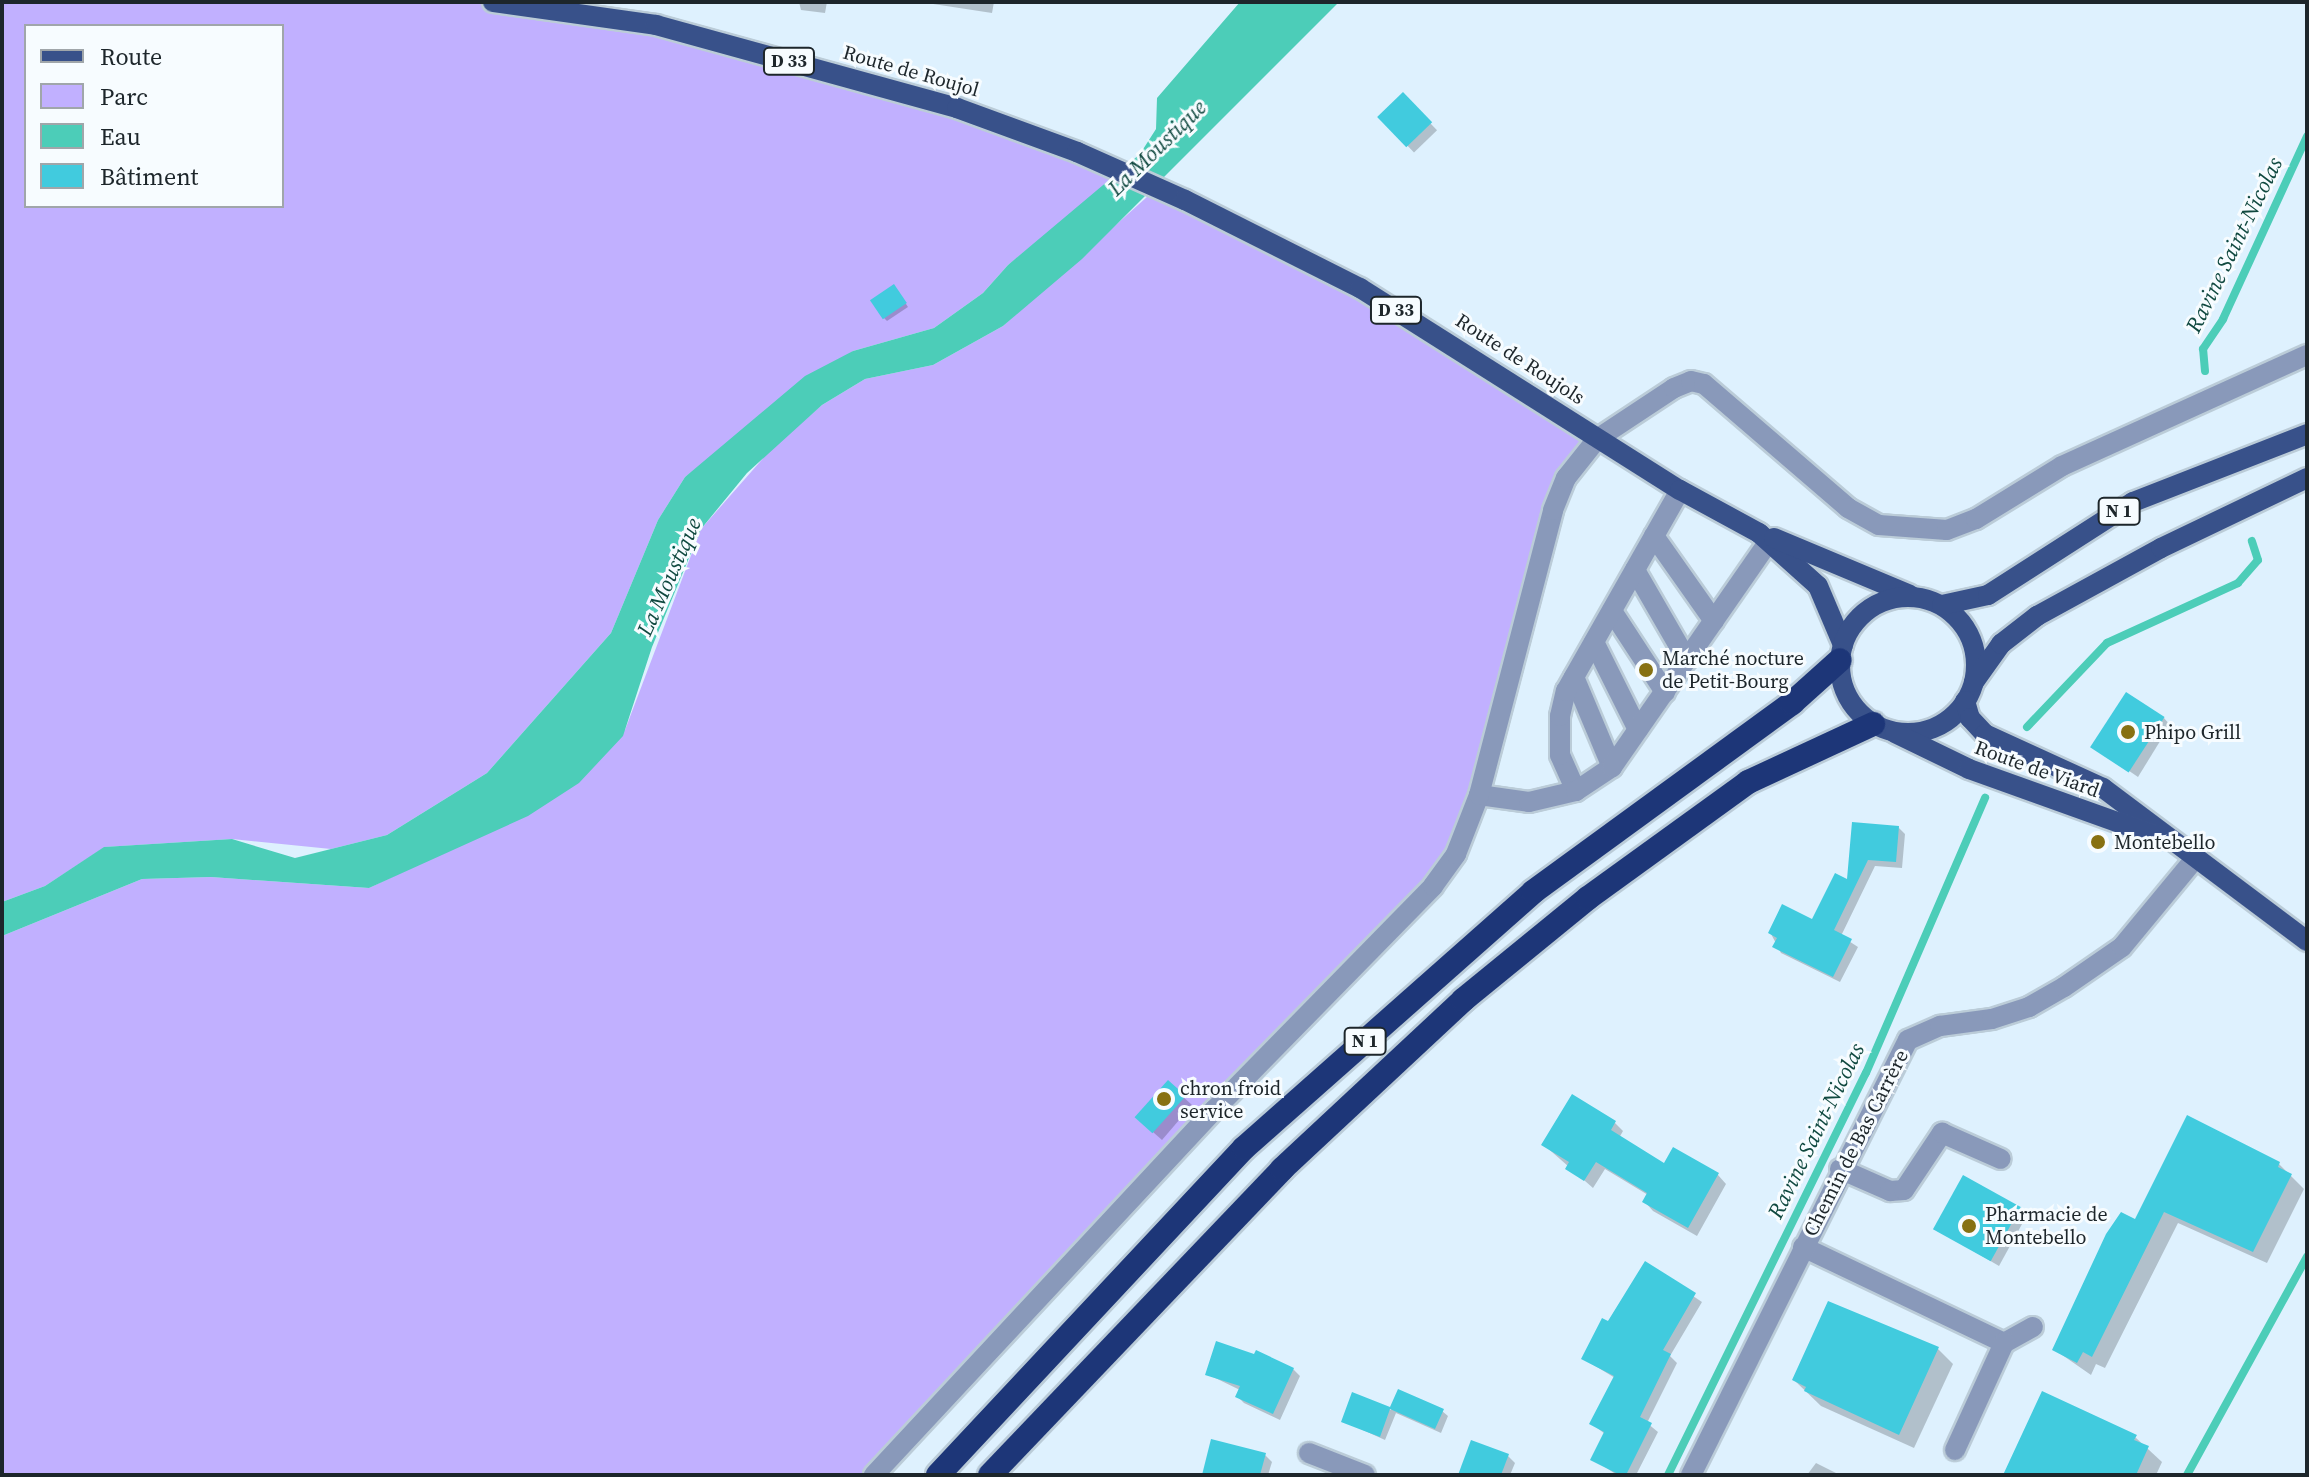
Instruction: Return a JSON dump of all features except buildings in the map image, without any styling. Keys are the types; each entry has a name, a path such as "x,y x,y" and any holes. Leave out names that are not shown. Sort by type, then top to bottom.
{"highway":[{"name":"N 1","path":"938,1475 1244,1148 1533,892 1792,703 1841,653"},
{"name":"N 1","path":"990,1475 1261,1190 1463,1000 1600,889 1748,782 1882,727"}],"main road":[{"name":"Route de Roujol","path":"493,2 656,25 957,108 1077,152"},
{"name":"Route de Roujols","path":"1077,152 1185,200 1360,288 1597,439 1764,537 1913,596"},
{"name":"N 1","path":"1841,653 1869,608 1913,596 1942,605 1988,595 2133,502 2307,434"},
{"name":"N 1","path":"1882,727 1933,728 1965,701 1974,682 2001,644 2037,616 2161,548 2307,478"},
{"name":"Route de Roujols","path":"1764,537 1818,586 1841,653"},
{"path":"1942,605 1966,630 1976,664 1974,682"},
{"path":"1841,653 1844,690 1882,727"},
{"name":"Route de Viard","path":"1965,701 1970,718 1985,734 2103,788 2170,842 2307,941"},
{"name":"Route de Viard","path":"1882,727 1969,769 2170,842"}],"street":[{"path":"874,1475 1215,1109 1433,886 1456,854 1479,795 1553,510 1566,478 1597,439 1674,388 1691,381 1704,384 1848,508 1879,525 1947,530 1976,519 2062,466 2307,355"},
{"path":"1576,791 1560,755 1560,716 1574,677 1680,490"},
{"path":"1654,536 1714,621"},
{"path":"1479,795 1529,802 1576,791 1612,767 1714,621 1764,537"},
{"path":"1635,570 1687,660"},
{"path":"1612,611 1665,692"},
{"path":"1594,642 1638,730"},
{"path":"1574,677 1612,767"},
{"name":"Chemin de Bas Carrère","path":"1691,1475 1840,1169 1908,1040 1940,1026 1992,1019 2029,1007 2064,987 2122,947 2194,860"},
{"path":"1840,1169 1890,1191 1904,1190 1942,1133 2001,1159"},
{"path":"1803,1247 2004,1343"},
{"path":"1955,1450 2004,1343 2033,1327"},
{"path":"1309,1453 1365,1475"}],"green space":[{"path":"2,2 520,4 807,66 1118,170 1097,193 1008,265 983,293 934,328 853,351 685,477 658,520 611,633 487,773 387,835 331,849 232,839 105,847 45,886 2,902"},
{"path":"1157,188 1490,367 1597,439 1566,478 1456,854 874,1475 2,1475 2,936 142,879 211,877 369,888 413,867 625,730 701,529 772,448 822,405 865,379 933,365 1003,326"}],"water":[{"name":"La Moustique","path":"1240,2 1339,2 1082,259 1003,326 933,365 865,379 822,405 747,473 701,529 652,647 623,736 579,783 528,816 369,888 211,877 142,879 2,936 2,902 45,886 104,847 232,839 295,858 387,835 487,773 611,633 658,520 685,477 805,376 853,351 934,328 983,293 1008,265 1140,154 1156,129 1157,98"}],"waterway":[{"name":"Ravine Saint-Nicolas","path":"2205,371 2203,349 2223,319 2307,136"},
{"name":"Ravine Saint-Nicolas","path":"2027,727 2107,643 2238,583 2258,560 2252,541"},
{"name":"Ravine Saint-Nicolas","path":"1668,1475 1866,1073 1985,798"},
{"path":"2187,1475 2307,1257"}],"place":[{"name":"Marché nocture de Petit-Bourg","path":"1646,670"},
{"name":"Phipo Grill","path":"2128,732"},
{"name":"Montebello","path":"2098,842"},
{"name":"chron froid service","path":"1164,1099"},
{"name":"Pharmacie de Montebello","path":"1969,1226"}]}
